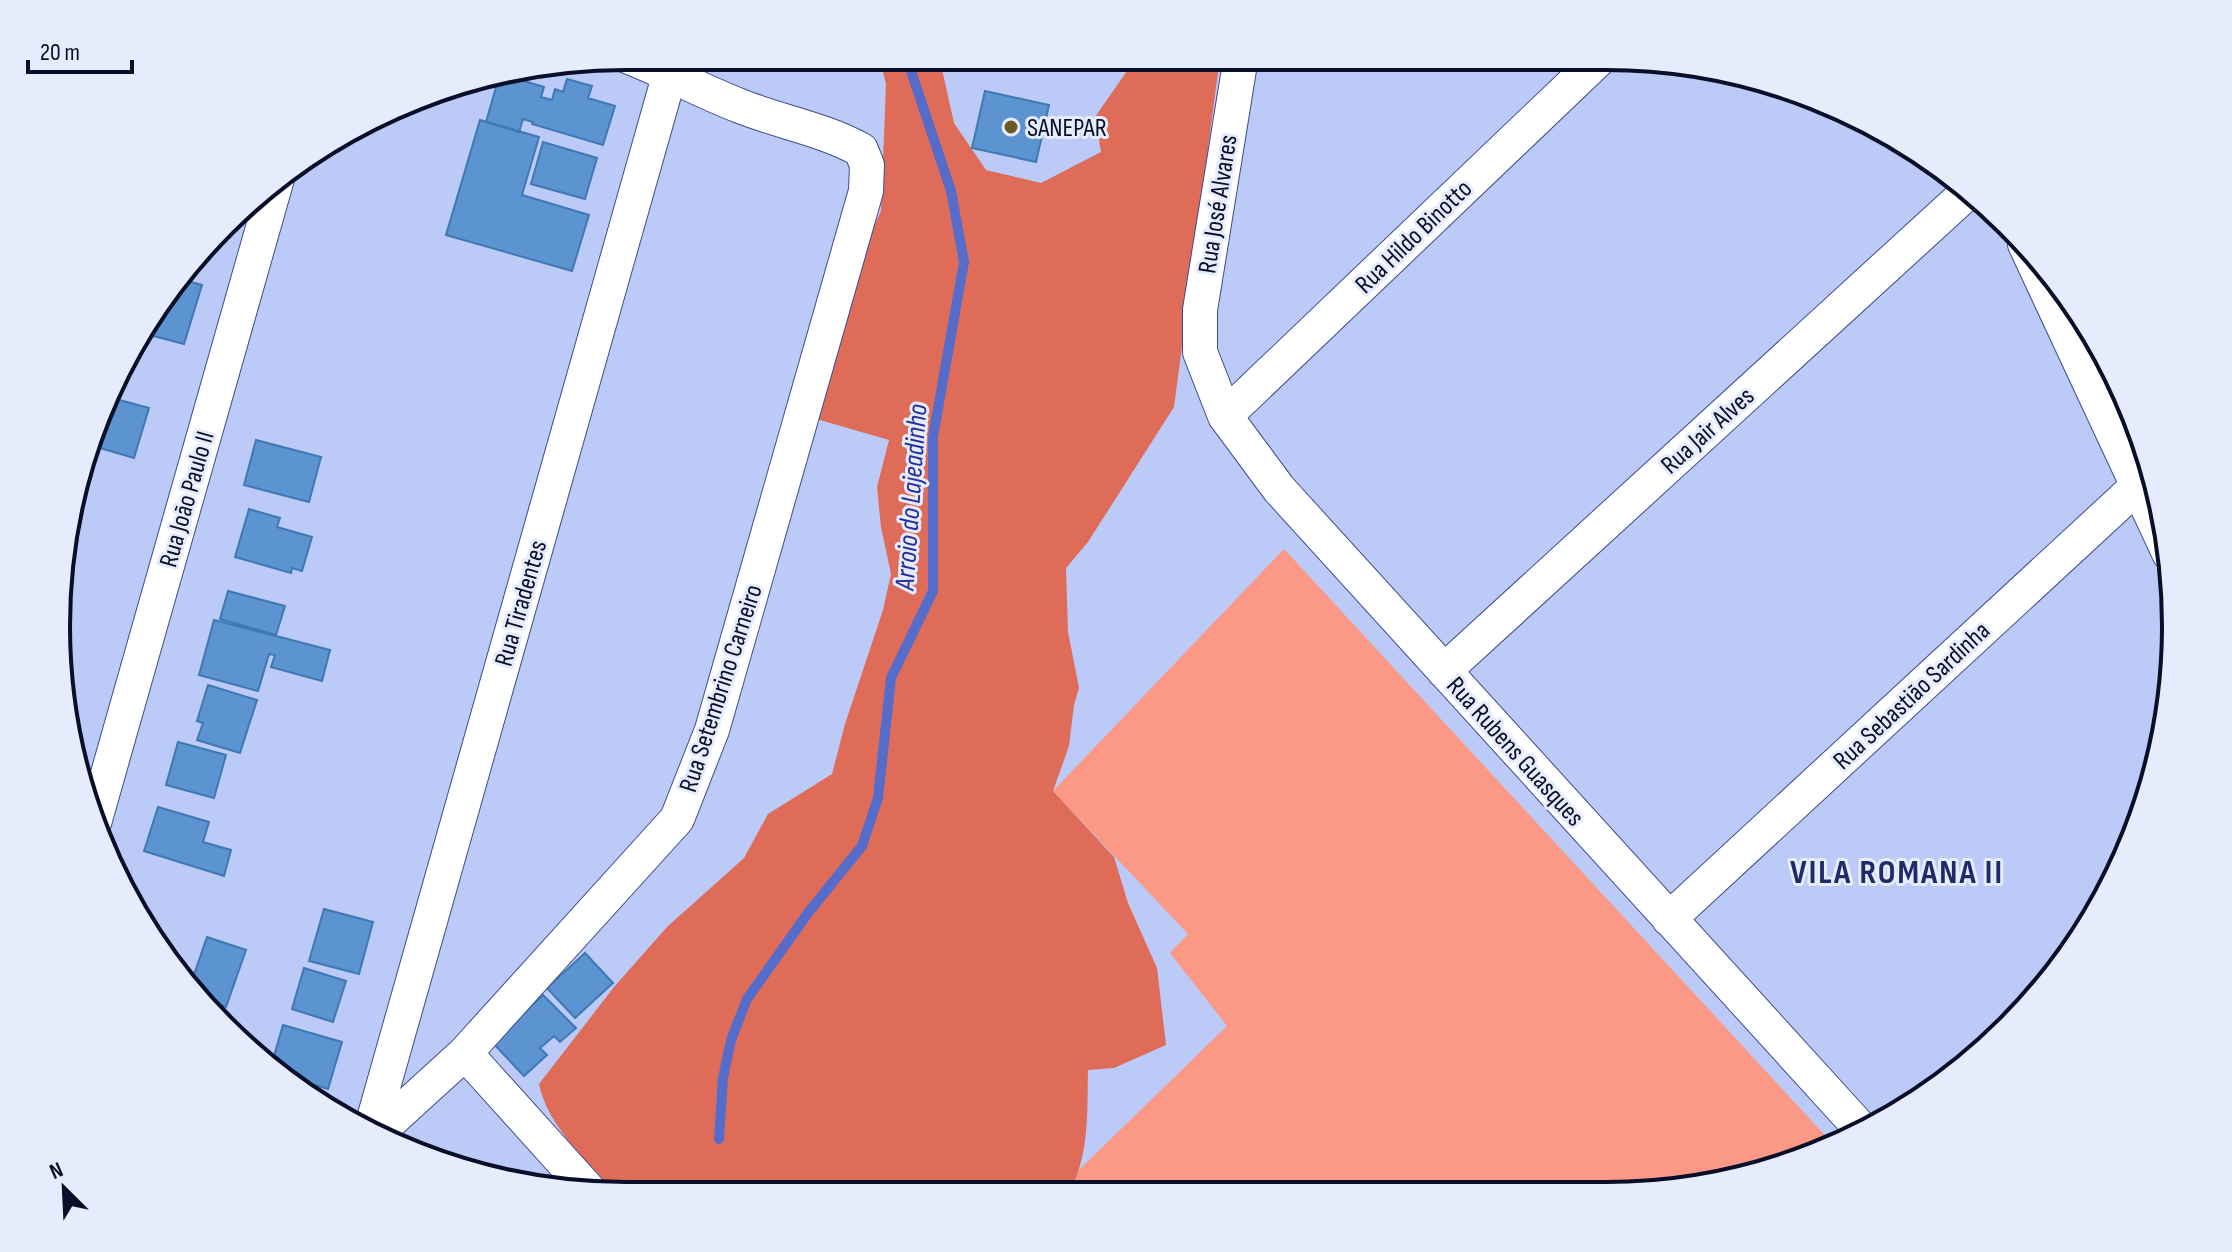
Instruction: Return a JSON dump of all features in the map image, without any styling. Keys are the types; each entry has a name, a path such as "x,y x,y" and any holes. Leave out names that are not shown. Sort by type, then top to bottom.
{"street":[{"path":"662,70 670,73"},
{"name":"Rua José Alvares","path":"1200,352 1200,310 1239,70"},
{"name":"Rua Hildo Binotto","path":"1225,416 1587,70"},
{"name":"Rua Setembrino Carneiro","path":"384,1127 465,1053 677,819 712,730 866,191 867,165 861,150 849,143 740,106 670,73"},
{"name":"Rua Tiradentes","path":"373,1121 670,73"},
{"name":"Rua João Paulo II","path":"100,804 271,198"},
{"name":"Rua Jair Alves","path":"1444,671 1961,198"},
{"path":"2050,292 2135,457"},
{"name":"Rua Rubens Guasques","path":"1200,352 1225,416 1279,489 1856,1123"},
{"name":"Rua Sebastião Sardinha","path":"1669,919 2143,481"},
{"path":"465,1053 579,1180"}],"shaded area":[{"path":"882,70 942,70 954,123 986,170 1041,183 1101,152 1095,117 1127,70 1218,70 1174,407 1088,542 1066,568 1068,632 1079,688 1069,746 1053,791 1114,857 1128,903 1157,968 1166,1045 1114,1068 1088,1070 1084,1150 1074,1182 604,1181 560,1130 539,1084 614,987 667,927 744,858 768,814 832,774 845,724 883,610 891,574 881,527 877,487 889,440 813,418 847,286 881,211 886,84"},
{"path":"1284,549 1826,1137 1750,1163 1642,1181 1066,1182 1227,1026 1170,953 1188,934 1053,791"}],"building":[{"path":"567,79 592,86 588,98 615,106 603,145 523,119 519,132 486,122 496,86 522,80 544,87 541,97 552,100 555,89 563,92"},
{"name":"SANEPAR","path":"985,91 1049,105 1036,162 972,148"},
{"path":"480,120 539,137 522,195 589,215 572,271 446,235"},
{"path":"543,142 597,158 585,199 531,184"},
{"path":"190,282 202,285 184,344 152,336"},
{"path":"118,400 149,408 134,458 100,448"},
{"path":"256,440 321,457 309,502 244,485"},
{"path":"249,509 280,518 277,527 312,537 302,571 292,568 291,573 235,557"},
{"path":"228,591 285,606 276,635 220,619"},
{"path":"214,620 330,650 322,681 271,667 275,655 269,654 258,691 199,675"},
{"path":"208,685 257,700 240,753 197,740 203,723 197,721"},
{"path":"178,742 226,755 214,798 166,785"},
{"path":"158,807 209,822 203,842 231,850 224,876 144,851"},
{"path":"324,909 373,922 359,974 309,961"},
{"path":"207,937 246,950 226,1007 219,1004 194,975"},
{"path":"585,953 613,983 575,1018 547,988"},
{"path":"304,968 346,981 333,1022 292,1009"},
{"path":"543,995 576,1028 560,1042 554,1036 540,1048 547,1055 524,1076 492,1042"},
{"path":"283,1025 342,1042 328,1089 311,1084 274,1056"}],"waterway":[{"name":"Arroio do Lajeadinho","path":"719,1139 723,1078 731,1040 747,999 808,913 862,846 878,798 891,678 933,591 933,437 964,262 951,191 911,70"}],"place":[{"name":"SANEPAR","path":"1011,127"}],"district":[{"name":"VILA ROMANA II","path":"1897,871"}]}
